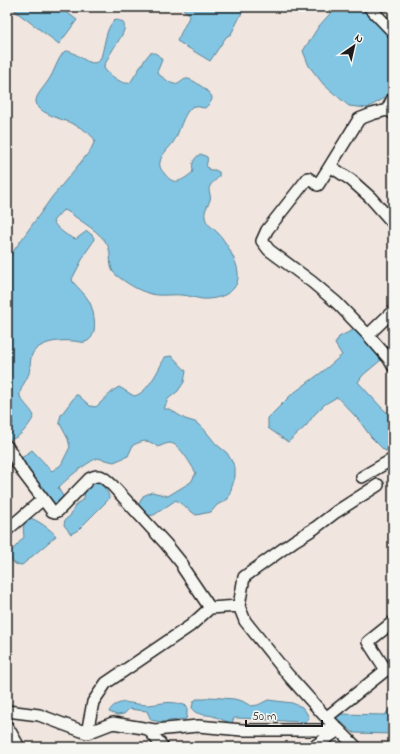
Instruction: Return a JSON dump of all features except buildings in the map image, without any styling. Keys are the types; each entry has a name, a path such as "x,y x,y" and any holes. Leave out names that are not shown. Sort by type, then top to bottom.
{"street":[{"path":"369,7 393,32"},
{"path":"393,98 390,112 372,114 359,119 318,185 308,178 267,230 262,241 269,250 312,282 336,303 368,335 389,359 393,366"},
{"path":"330,166 351,180 370,197 393,223"},
{"path":"368,335 393,311"},
{"path":"7,446 24,474 52,511 58,511 89,479 98,476 102,477 112,485 166,544 183,565 183,568 210,608"},
{"path":"362,477 393,459"},
{"path":"356,747 289,676 245,620 239,606 244,577 288,545 378,485"},
{"path":"7,530 43,499"},
{"path":"87,733 93,702 106,683 190,626 210,608 239,606"},
{"path":"327,717 386,670 368,642 393,622"},
{"path":"7,711 39,715 87,733 113,723 155,730 198,726 242,730 339,730"},
{"path":"7,726 19,747"},
{"path":"148,729 163,747"},
{"path":"313,747 339,730"}],"water":[{"path":"16,7 60,7 77,20 59,44 15,11"},
{"path":"181,7 245,7 231,34 226,37 210,61 177,41 190,15"},
{"path":"336,7 363,7 393,40 393,87 383,99 367,108 349,106 324,85 309,66 303,51 319,26"},
{"path":"115,20 121,21 124,24 124,28 123,33 104,66 106,71 124,83 130,83 150,53 156,53 162,60 157,72 158,74 174,84 178,84 186,79 194,81 209,93 212,98 205,108 193,106 186,114 175,139 162,157 160,168 171,180 181,180 192,173 194,160 201,154 207,157 207,167 210,170 219,172 218,178 209,188 210,198 205,217 208,224 221,236 231,252 236,264 238,280 232,290 227,294 208,299 184,295 157,295 144,292 127,283 113,272 109,248 100,235 70,213 65,210 62,211 53,221 57,227 70,237 76,239 87,231 94,238 72,279 91,305 94,317 93,335 85,342 58,341 43,345 33,352 29,373 22,387 20,396 34,416 30,424 19,435 15,438 7,439 7,434 13,424 12,420 7,415 7,260 52,197 90,151 95,140 88,133 71,123 41,110 36,100 65,51 74,53 92,63 100,60 107,33"},
{"path":"357,330 381,360 363,375 358,382 393,418 393,448 385,451 337,397 325,404 306,426 288,442 268,428 268,418 291,395 342,355 335,344 339,337 351,331"},
{"path":"172,356 186,371 184,382 178,391 168,399 164,409 169,409 185,419 195,422 203,428 216,444 227,453 235,467 235,477 228,499 217,505 211,512 196,515 176,500 154,515 143,516 138,506 143,496 152,492 168,496 191,482 196,473 185,455 174,444 168,443 158,447 146,441 133,445 128,456 114,462 97,458 81,468 58,488 66,501 53,509 19,460 32,450 52,471 61,465 70,447 68,439 59,422 61,415 76,395 78,395 90,406 96,407 119,387 134,396 139,394 148,386 165,357"},
{"path":"94,482 104,488 109,496 109,499 78,530 71,534 64,525 65,520 70,516 76,504 84,499 85,490"},
{"path":"30,518 52,531 56,536 22,565 15,564 10,558 9,554 24,537 24,526"},
{"path":"210,697 234,699 251,706 258,705 268,700 292,703 302,707 309,718 306,722 234,718 231,723 213,716 197,713 192,709 195,700"},
{"path":"124,702 146,705 168,702 181,704 187,706 186,719 161,722 151,720 147,711 129,709 124,714 117,715 109,712 113,706"},
{"path":"393,704 393,734 354,733 336,718 340,714 385,715"}]}
